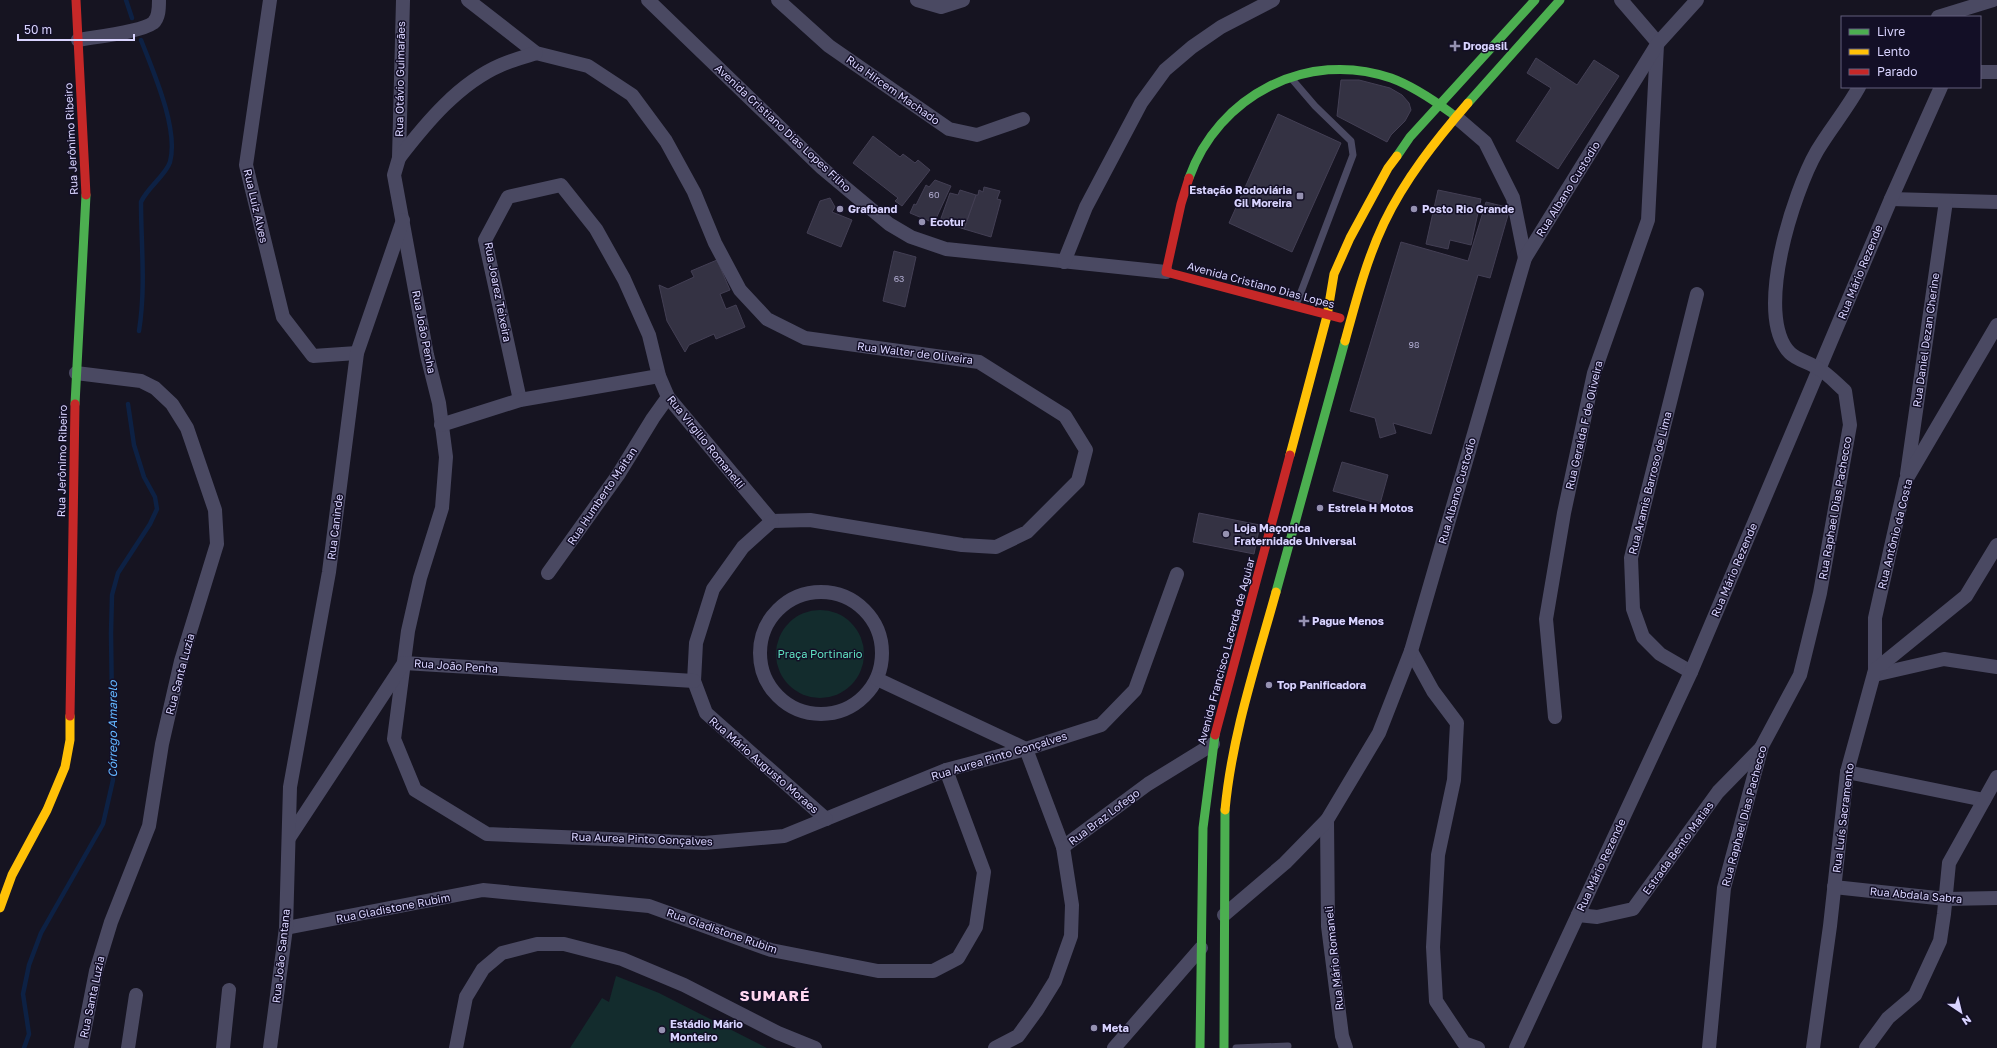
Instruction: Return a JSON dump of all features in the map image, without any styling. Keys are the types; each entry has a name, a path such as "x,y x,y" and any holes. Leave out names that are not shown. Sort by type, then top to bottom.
{"main road":[{"name":"Rua Jerônimo Ribeiro","path":"0,908 12,875 47,810 65,767 70,740 76,373 86,196 76,0"},
{"path":"1441,104 1535,0"},
{"path":"1224,1048 1224,825 1228,780 1236,737 1362,278 1377,239 1393,205 1418,167 1456,117 1560,0"},
{"path":"1166,272 1190,174 1207,140 1228,113 1254,94 1289,76 1322,69 1359,71 1391,78 1416,87 1441,104 1456,117"},
{"name":"Avenida Francisco Lacerda de Aguiar","path":"1200,1048 1203,828 1213,744 1327,316 1334,274 1370,198 1388,168 1410,138 1441,104"},
{"name":"Avenida Cristiano Dias Lopes","path":"1166,272 1296,306 1327,316 1350,320"}],"street":[{"path":"78,40 143,28 154,22 159,12 159,0"},
{"name":"Rua Luiz Alves","path":"270,0 246,165 273,280 283,317 313,356 357,353"},
{"name":"Rua Otávio Guimarães","path":"399,158 403,0"},
{"name":"Rua Walter de Oliveira","path":"468,0 536,53 588,66 632,95 666,141 694,192 715,243 740,290 767,319 805,338 979,362 1065,416 1086,450 1078,481 1027,532 996,547 962,545 810,520 772,521"},
{"name":"Avenida Cristiano Dias Lopes Filho","path":"648,0 822,168 889,224 911,237 946,249 1166,272"},
{"name":"Rua Hircem Machado","path":"778,0 829,46 949,129 977,135 1023,119"},
{"path":"917,0 941,7 963,0"},
{"path":"1064,262 1086,206 1141,103 1165,70 1192,47 1221,27 1273,0"},
{"path":"1621,0 1658,43"},
{"name":"Rua Albano Custodio","path":"1224,915 1285,863 1327,820 1379,733 1411,651 1525,258 1658,43 1697,0"},
{"path":"1941,16 1993,0"},
{"name":"Rua Geralda F de Oliveira","path":"1555,717 1546,619 1564,513 1594,373 1648,220 1658,43"},
{"path":"399,158 423,127 465,86 500,66 536,53"},
{"path":"1981,72 1997,72"},
{"name":"Rua Raphael Dias Pachecco","path":"1709,1048 1724,888 1762,746 1800,675 1820,593 1844,466 1850,425 1845,391 1820,369 1790,354 1777,330 1776,291 1781,246 1799,189 1817,151 1858,88"},
{"name":"Rua Mário Rezende","path":"1516,1048 1691,672 1891,198 1941,88"},
{"path":"1456,117 1485,142 1513,198 1525,258"},
{"name":"Rua João Penha","path":"399,158 394,175 446,458 442,508"},
{"name":"Rua Joarez Teixeira","path":"520,400 486,240 508,197 561,185 596,229 624,279 649,336 659,376"},
{"path":"1891,198 1997,202"},
{"name":"Rua Daniel Dezan Cherine","path":"1906,480 1946,201"},
{"name":"Rua Caninde","path":"289,839 290,787 329,572 357,353 403,220"},
{"name":"Rua Aramis Barroso de Lima","path":"1691,672 1660,654 1643,637 1633,609 1631,558 1697,294"},
{"name":"Rua Antônio da Costa","path":"1874,672 1874,618 1906,480 1997,325"},
{"name":"Rua Santa Luzia","path":"76,373 141,382 155,388 172,404 187,428 215,510 217,544 181,661 162,744 149,826 111,922 96,970 81,1048"},
{"path":"441,425 520,400 659,376"},
{"name":"Rua Virgilio Romanelli","path":"659,376 668,397 772,521"},
{"name":"Rua Humberto Maitan","path":"548,573 618,476 653,418 668,397"},
{"name":"Rua Aurea Pinto Gonçalves","path":"442,508 420,578 408,631 394,739 415,790 487,834 704,843 784,836 946,770 1026,749 1101,725 1135,690 1177,574"},
{"name":"Rua Mário Augusto Moraes","path":"772,521 743,547 713,589 696,643 694,681 706,714 826,819"},
{"path":"1874,672 1966,596 1997,545"},
{"path":"822,591 842,595 860,605 873,620 881,639 883,659 877,679 866,696 850,708 830,715 810,714 790,708 774,695 764,678 762,671 759,658 761,638 769,619 783,604 802,595 822,591"},
{"path":"1411,651 1433,691 1457,723 1454,780 1438,855 1433,947 1436,1001 1464,1043 1478,1048"},
{"path":"1874,672 1944,659 1997,666"},
{"name":"Rua João Penha","path":"289,839 404,662 694,681"},
{"name":"Rua Luís Sacramento","path":"1813,1048 1847,772 1874,672"},
{"path":"877,679 1026,749"},
{"name":"Rua Braz Lofego","path":"1026,749 1063,847 1148,784 1213,744"},
{"name":"Estrada Bento Matias","path":"1578,915 1597,917 1634,909 1718,792 1762,746"},
{"name":"Rua Gladistone Rubim","path":"286,928 483,890 649,906 771,950 878,971 933,971 958,958 976,927 984,872 946,770"},
{"path":"1847,772 1984,800"},
{"path":"1866,1048 1888,1018 1915,995 1940,941 1949,863 1997,777"},
{"name":"Rua Mário Romaneli","path":"1327,820 1328,926 1342,1036 1346,1048"},
{"name":"Rua João Santana","path":"270,1048 286,928 289,839"},
{"path":"995,1048 1018,1036 1037,1010 1055,981 1072,936 1072,905 1063,847"},
{"name":"Rua Abdala Sabra","path":"1834,887 1946,899 1997,898"},
{"path":"456,1048 466,996 483,969 502,953 537,944 564,944 622,959 684,984 778,1033 815,1048"},
{"path":"1114,1048 1201,948"},
{"path":"223,1048 229,990"},
{"path":"128,1048 136,995"}],"lane":[{"path":"1289,76 1315,106 1351,141 1353,155 1296,306"},
{"path":"1236,1048 1288,1046"}],"green space":[{"name":"Praça Portinario","path":"820,610 837,613 845,617 857,629 861,637 864,654 861,671 857,679 845,691 837,695 820,698 803,695 795,691 783,679 779,671 776,654 779,637 783,629 795,617 803,613"},
{"name":"Estádio Mário Monteiro","path":"616,976 659,993 767,1048 570,1048 602,998 609,1002"}],"building":[{"path":"1536,58 1577,85 1594,60 1619,76 1558,169 1516,141 1551,88 1527,73"},
{"path":"1341,80 1359,80 1390,88 1402,95 1409,103 1411,110 1405,121 1391,135 1387,142 1337,116"},
{"path":"1278,114 1341,143 1292,252 1229,223"},
{"path":"873,136 900,157 903,154 915,163 918,160 930,170 902,206 895,201 898,198 853,163"},
{"path":"935,180 951,186 934,223 910,213 914,204 916,205 926,185 929,187"},
{"path":"984,187 1000,191 997,199 1001,200 991,237 964,229 976,195 978,195 979,190 983,192"},
{"path":"960,190 976,195 964,229 940,221 950,193 958,195"},
{"path":"1438,190 1481,199 1471,245 1450,240 1448,249 1426,244"},
{"path":"830,198 835,207 832,212 852,220 841,247 807,233 820,201"},
{"path":"1486,202 1510,208 1490,278 1478,275 1431,434 1393,423 1396,433 1380,438 1375,418 1350,411 1401,242 1468,261"},
{"path":"894,251 916,257 905,307 883,301"},
{"path":"717,260 730,290 720,294 726,309 736,305 745,327 716,339 714,334 689,345 685,352 667,321 659,285 668,289 694,277 691,271"},
{"path":"1342,462 1388,475 1380,504 1333,491"},
{"name":"Loja Maçonica Fraternidade Universal","path":"1199,513 1260,525 1254,554 1193,542"}],"waterway":[{"name":"Córrego Amarelo","path":"126,0 132,18"},
{"name":"Córrego Amarelo","path":"139,331 143,282 141,202 168,167 172,149 168,117 158,84 141,40"},
{"name":"Córrego Amarelo","path":"24,1048 29,1034 23,994 29,965 41,933 103,824 113,780 111,633 112,595 118,573 150,524 157,509 155,497 144,477 134,445 128,404"}],"traffic: fast":[{"path":"1397,156 1410,137 1535,0"},
{"path":"1468,103 1560,0"},
{"path":"1189,178 1203,149 1221,124 1244,103 1269,86 1298,75 1328,70 1359,71 1391,78 1422,93 1451,113"},
{"path":"75,404 86,195"},
{"path":"1276,592 1345,341"},
{"path":"1200,1048 1203,828 1215,735"},
{"path":"1224,1048 1225,810"}],"traffic: slow":[{"path":"1345,341 1367,266 1392,207 1411,175 1444,131 1468,103"},
{"path":"1290,455 1327,316 1334,274 1350,238 1388,168 1397,156"},
{"path":"1225,810 1228,782 1239,727 1276,592"},
{"path":"0,908 12,875 47,810 65,767 70,740 70,716"}],"traffic: jam":[{"path":"76,0 86,195"},
{"path":"1189,178 1181,204 1166,272 1340,318"},
{"path":"70,716 75,404"},
{"path":"1215,735 1290,455"}],"place":[{"name":"Drogasil","path":"1455,46"},
{"name":"Estação Rodoviária Gil Moreira","path":"1300,196"},
{"name":"Grafband","path":"840,209"},
{"name":"Posto Rio Grande","path":"1414,209"},
{"name":"Ecotur","path":"922,222"},
{"name":"Estrela H Motos","path":"1320,508"},
{"name":"Loja Maçonica Fraternidade Universal","path":"1226,534"},
{"name":"Pague Menos","path":"1304,621"},
{"name":"Top Panificadora","path":"1269,685"},
{"name":"Meta","path":"1094,1028"},
{"name":"Estádio Mário Monteiro","path":"662,1030"}],"district":[{"name":"SUMARÉ","path":"775,996"}]}
